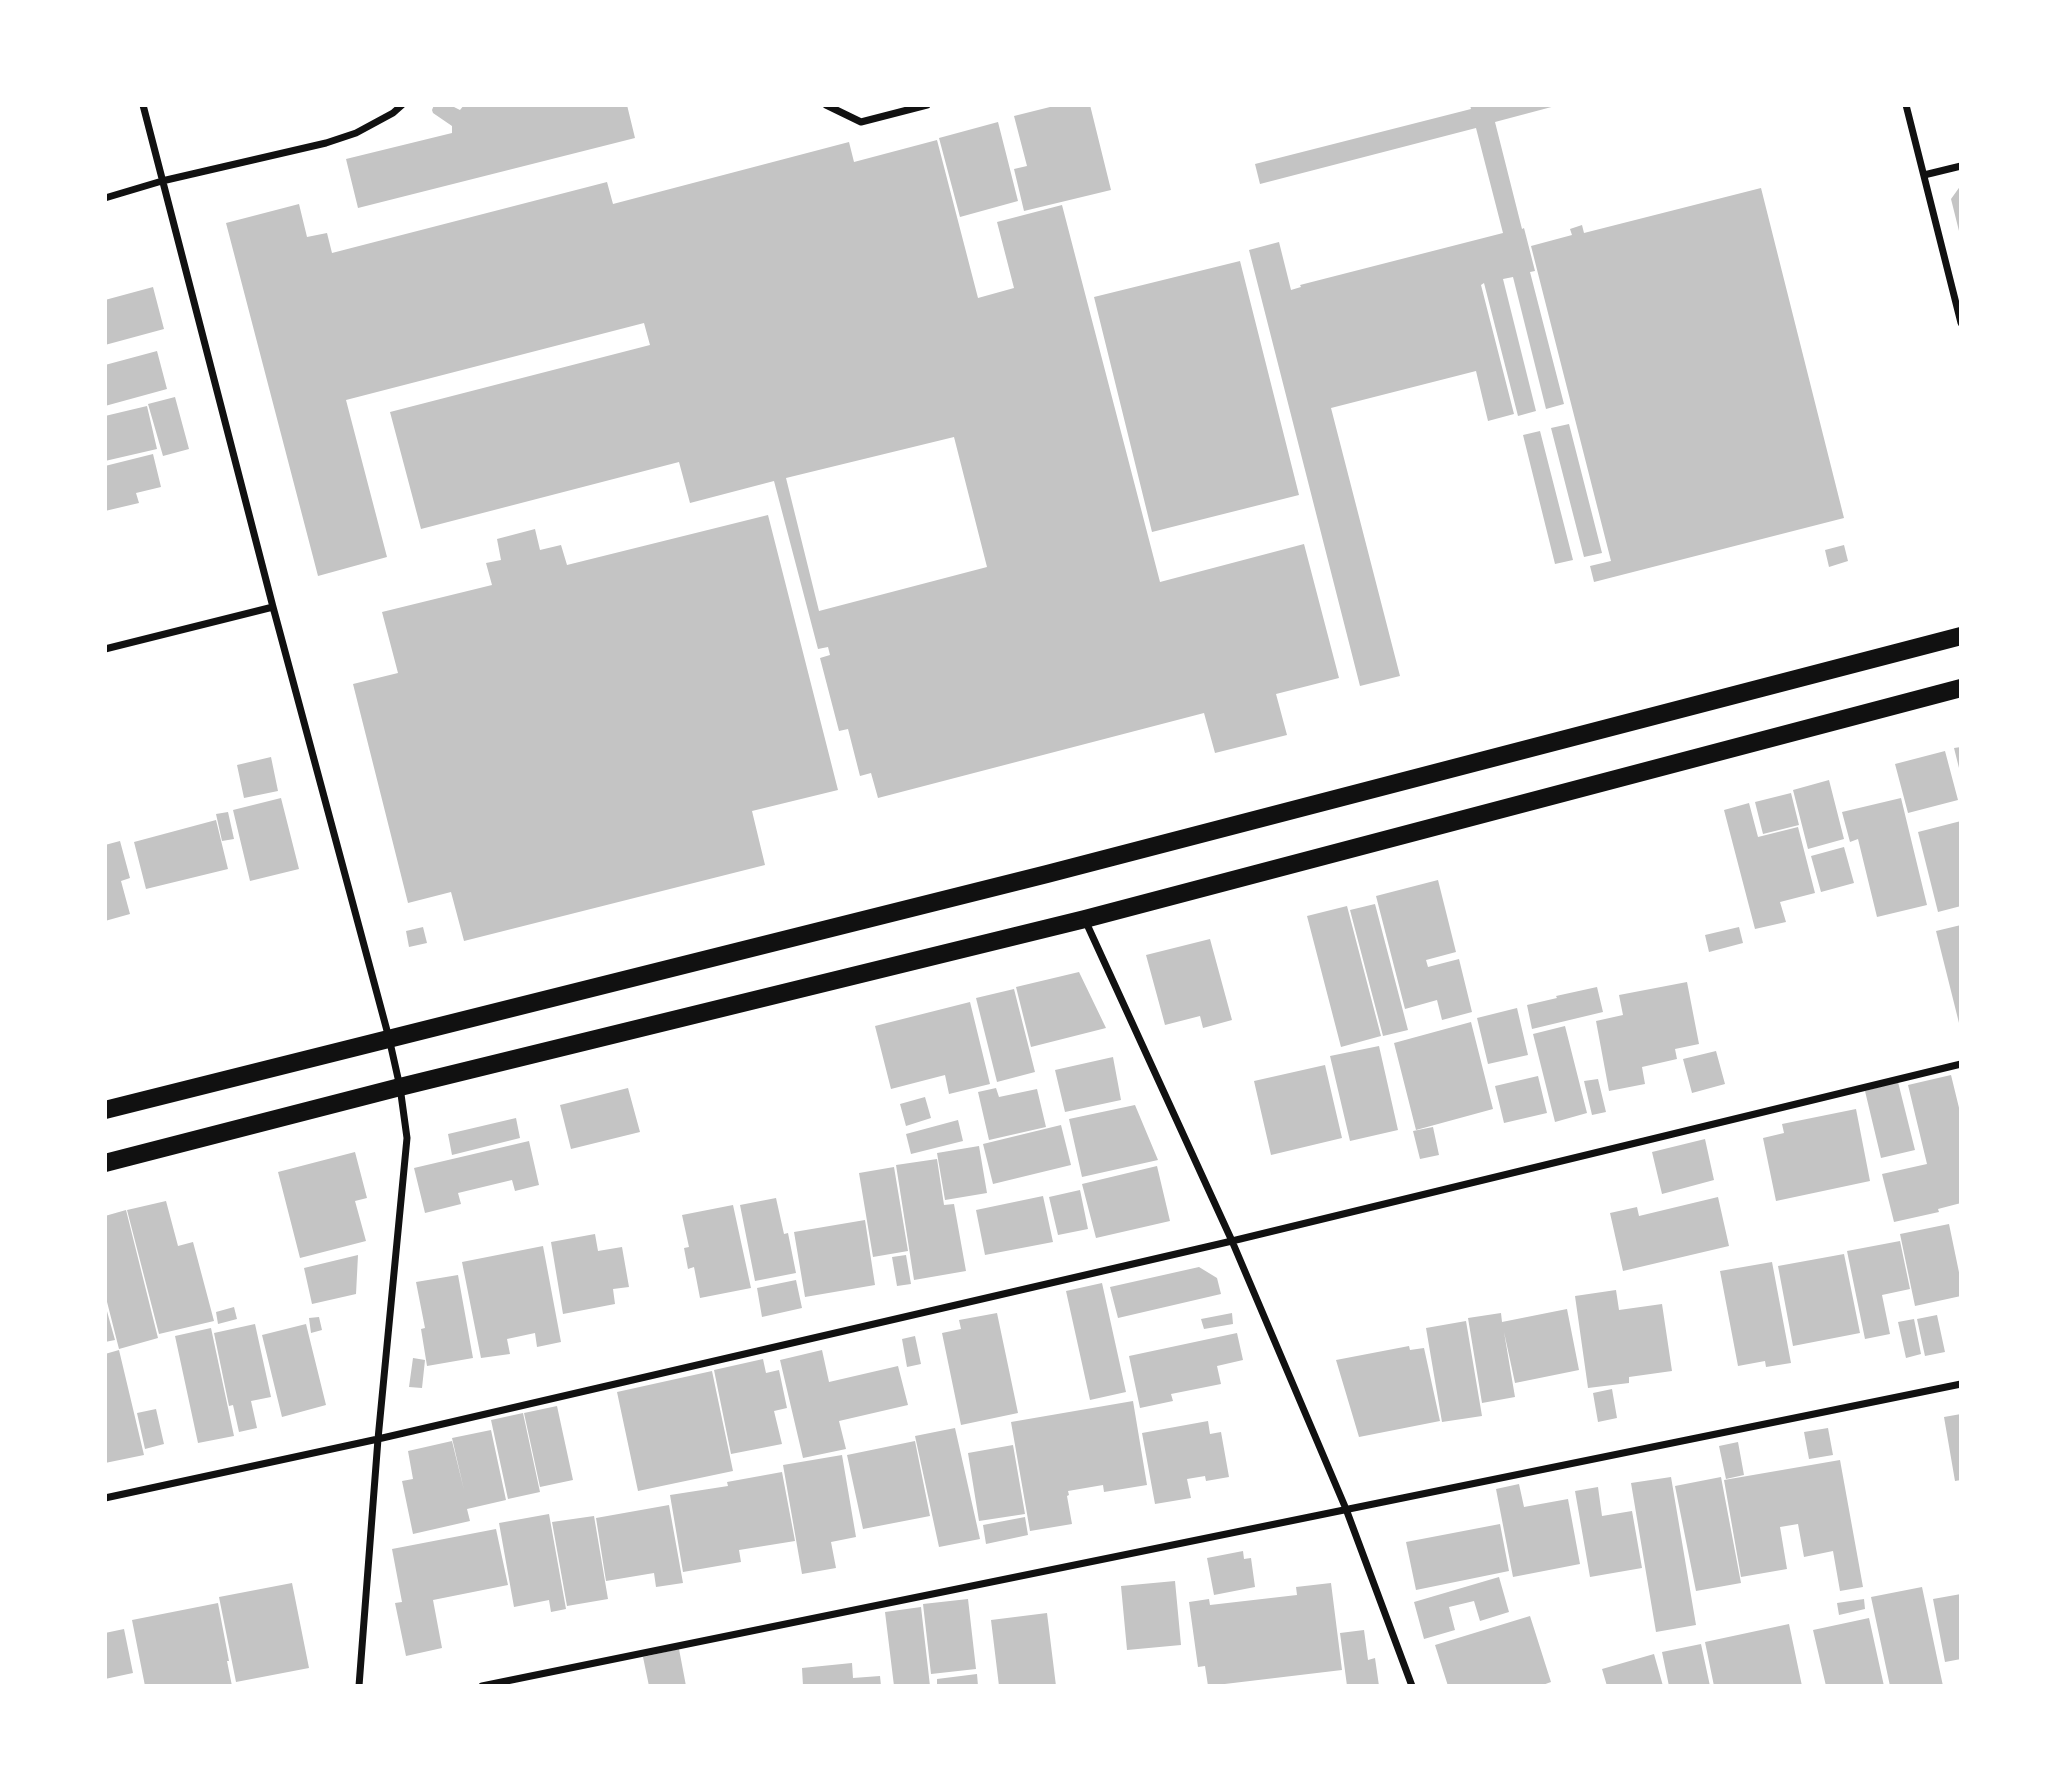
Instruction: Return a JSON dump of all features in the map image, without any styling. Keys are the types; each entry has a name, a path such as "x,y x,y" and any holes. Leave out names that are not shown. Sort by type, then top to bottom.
{"main road":[{"path":"105,1110 1047,874 1961,636"},
{"path":"105,1163 400,1087 1085,919 1961,688"}],"street":[{"path":"143,105 273,607 389,1038 400,1087 407,1138 359,1686"},
{"path":"105,198 162,181 326,143 356,133 393,113 402,105"},
{"path":"825,105 861,122 927,105"},
{"path":"1906,105 1961,324"},
{"path":"1924,176 1961,166"},
{"path":"105,649 273,607"},
{"path":"1085,919 1232,1241 1346,1509 1412,1686"},
{"path":"105,1498 379,1439 1232,1241 1961,1063"},
{"path":"482,1686 1961,1384"}],"building":[{"path":"434,105 450,105 460,110 464,105 627,105 635,138 358,208 346,159 452,133 452,126 433,113"},
{"path":"1058,105 1090,105 1111,190 1024,211 1014,169 1027,166 1014,116"},
{"path":"1470,105 1559,105 1495,122 1535,271 1530,272 1564,404 1546,409 1513,277 1503,279 1536,411 1518,416 1484,283 1481,285 1514,414 1488,421 1476,371 1331,408 1400,676 1360,686 1249,250 1279,242 1291,290 1301,287 1300,285 1503,233 1476,128 1260,184 1255,164 1471,109"},
{"path":"998,122 1018,201 960,217 939,138"},
{"path":"937,140 978,298 1014,288 997,222 1062,205 1160,582 1304,544 1339,678 1276,694 1287,735 1215,753 1204,713 878,798 871,773 860,776 848,729 839,731 820,658 830,655 828,647 818,649 774,481 690,503 679,462 421,529 390,412 650,345 644,323 346,400 387,557 318,576 226,223 299,204 307,237 327,233 332,253 607,182 613,204 849,142 854,162","holes":["954,437 987,567 819,611 786,478"]},
{"path":"1961,185 1961,235 1960,235 1951,199"},
{"path":"1761,188 1844,518 1594,582 1590,566 1611,561 1531,246 1572,235 1570,229 1582,225 1584,233"},
{"path":"1240,261 1299,495 1152,532 1094,297"},
{"path":"153,287 164,329 105,345 105,300"},
{"path":"157,351 167,389 105,406 105,365"},
{"path":"175,397 189,449 163,456 148,404"},
{"path":"147,406 157,449 105,461 105,416"},
{"path":"1569,424 1602,553 1584,557 1551,428"},
{"path":"1540,431 1573,560 1555,564 1523,435"},
{"path":"153,454 161,487 136,493 139,503 105,511 105,466"},
{"path":"768,515 838,790 752,811 765,865 464,941 451,892 408,903 353,684 398,673 382,612 492,585 486,563 501,560 497,539 535,529 540,550 561,545 567,565"},
{"path":"1844,545 1848,561 1829,567 1825,550"},
{"path":"1961,747 1961,772 1960,772 1954,748"},
{"path":"1945,751 1958,800 1908,813 1895,764"},
{"path":"271,757 278,791 244,798 237,765"},
{"path":"1829,780 1844,839 1808,849 1793,790"},
{"path":"1791,793 1799,825 1763,834 1755,802"},
{"path":"281,798 299,869 250,881 233,810"},
{"path":"1901,798 1927,905 1877,917 1858,839 1850,842 1842,812"},
{"path":"1749,803 1758,837 1798,827 1815,893 1780,902 1786,922 1755,929 1724,810"},
{"path":"228,812 234,839 222,841 216,814"},
{"path":"216,820 228,869 146,889 134,842"},
{"path":"1961,821 1961,906 1938,912 1918,832"},
{"path":"120,841 130,878 121,881 130,914 105,921 105,845"},
{"path":"1844,847 1854,883 1821,892 1811,856"},
{"path":"1438,880 1456,952 1426,960 1428,967 1459,959 1472,1012 1442,1020 1437,1000 1405,1009 1376,896"},
{"path":"1375,904 1408,1030 1383,1036 1350,910"},
{"path":"1347,906 1381,1036 1341,1047 1307,916"},
{"path":"1961,925 1961,1026 1960,1027 1936,931"},
{"path":"423,927 427,943 409,947 406,931"},
{"path":"1739,927 1743,943 1709,952 1705,935"},
{"path":"1210,939 1232,1020 1203,1028 1200,1016 1165,1025 1146,955"},
{"path":"1079,972 1106,1028 1031,1047 1016,987"},
{"path":"1687,982 1699,1044 1675,1049 1677,1059 1642,1067 1645,1084 1609,1091 1596,1021 1623,1015 1619,995"},
{"path":"1597,987 1603,1012 1532,1029 1527,1005"},
{"path":"1014,989 1035,1072 997,1082 976,998"},
{"path":"970,1002 990,1084 949,1094 945,1075 891,1089 875,1026"},
{"path":"1517,1008 1528,1055 1488,1064 1477,1018"},
{"path":"1471,1022 1493,1109 1416,1130 1394,1043"},
{"path":"1565,1026 1587,1113 1555,1122 1533,1034"},
{"path":"1379,1046 1398,1130 1350,1141 1330,1056"},
{"path":"1716,1051 1725,1084 1692,1093 1683,1059"},
{"path":"1113,1057 1121,1100 1065,1112 1055,1070"},
{"path":"1325,1065 1342,1138 1271,1155 1254,1081"},
{"path":"1951,1075 1961,1116 1961,1203 1938,1209 1939,1212 1894,1222 1882,1174 1927,1164 1908,1085"},
{"path":"1538,1076 1547,1113 1504,1123 1495,1086"},
{"path":"1598,1079 1606,1112 1592,1115 1584,1081"},
{"path":"1898,1082 1915,1150 1881,1158 1865,1091"},
{"path":"628,1088 640,1132 571,1149 560,1105"},
{"path":"996,1088 999,1097 1037,1089 1046,1127 989,1140 978,1092"},
{"path":"925,1097 931,1118 906,1126 900,1104"},
{"path":"1135,1105 1158,1160 1082,1177 1069,1119"},
{"path":"1856,1109 1870,1181 1776,1201 1763,1138 1784,1133 1782,1124"},
{"path":"516,1118 520,1138 452,1155 448,1134"},
{"path":"958,1120 963,1141 911,1154 906,1134"},
{"path":"1061,1125 1071,1165 993,1184 983,1144"},
{"path":"1433,1127 1439,1155 1420,1159 1413,1131"},
{"path":"1705,1139 1714,1180 1662,1194 1652,1152"},
{"path":"529,1141 539,1185 515,1191 512,1180 458,1193 461,1204 425,1213 414,1168"},
{"path":"979,1146 987,1193 945,1200 937,1153"},
{"path":"355,1152 367,1198 355,1201 366,1241 300,1258 278,1172"},
{"path":"937,1159 944,1205 954,1204 966,1271 914,1280 896,1165"},
{"path":"1157,1166 1170,1221 1096,1238 1082,1184"},
{"path":"894,1167 908,1251 873,1257 859,1173"},
{"path":"1080,1190 1088,1229 1058,1235 1049,1197"},
{"path":"1043,1196 1053,1242 985,1255 976,1210"},
{"path":"1718,1197 1729,1246 1623,1271 1610,1213 1637,1207 1639,1216"},
{"path":"776,1198 784,1234 788,1233 796,1273 755,1281 740,1205"},
{"path":"166,1201 178,1246 193,1242 214,1321 159,1334 127,1210"},
{"path":"733,1205 751,1288 700,1298 694,1267 688,1269 684,1248 689,1247 682,1215"},
{"path":"126,1210 158,1338 119,1349 105,1294 105,1216"},
{"path":"865,1220 875,1285 805,1297 794,1232"},
{"path":"1949,1224 1961,1282 1961,1296 1915,1306 1900,1234"},
{"path":"595,1234 598,1251 622,1247 629,1287 613,1289 615,1304 563,1314 551,1242"},
{"path":"1900,1241 1910,1289 1882,1295 1890,1334 1865,1339 1847,1251"},
{"path":"543,1246 561,1342 537,1347 535,1333 507,1339 510,1354 481,1358 462,1262"},
{"path":"1844,1254 1860,1333 1793,1346 1778,1266"},
{"path":"358,1255 356,1294 312,1304 304,1268"},
{"path":"906,1255 911,1284 897,1286 892,1257"},
{"path":"1772,1262 1791,1363 1766,1367 1765,1361 1738,1366 1720,1271"},
{"path":"1199,1267 1217,1278 1221,1294 1118,1318 1110,1287"},
{"path":"458,1275 473,1358 427,1366 421,1329 425,1328 416,1282"},
{"path":"796,1280 802,1308 762,1317 757,1288"},
{"path":"1102,1283 1126,1392 1090,1400 1066,1291"},
{"path":"1616,1290 1619,1310 1662,1304 1672,1371 1629,1377 1629,1383 1588,1388 1575,1296"},
{"path":"105,1304 115,1340 105,1342"},
{"path":"234,1307 237,1319 218,1324 216,1312"},
{"path":"1567,1309 1579,1370 1515,1383 1504,1332 1515,1397 1482,1403 1468,1318 1501,1313 1502,1322"},
{"path":"997,1313 1018,1413 961,1425 942,1333 961,1329 959,1320"},
{"path":"1232,1313 1233,1324 1204,1329 1201,1319"},
{"path":"1937,1315 1945,1352 1925,1356 1917,1319"},
{"path":"319,1317 322,1330 311,1333 309,1318"},
{"path":"1914,1319 1921,1354 1906,1358 1898,1322"},
{"path":"1466,1321 1482,1416 1442,1422 1426,1328"},
{"path":"255,1324 271,1397 251,1401 257,1428 239,1432 233,1405 229,1406 214,1333"},
{"path":"306,1324 326,1405 282,1417 262,1335"},
{"path":"211,1328 234,1436 198,1443 175,1336"},
{"path":"1237,1333 1243,1360 1217,1366 1221,1384 1171,1394 1173,1401 1140,1408 1129,1356"},
{"path":"915,1336 921,1364 907,1367 902,1339"},
{"path":"1409,1346 1410,1350 1424,1348 1440,1421 1359,1437 1336,1360"},
{"path":"119,1350 144,1455 105,1463 105,1354"},
{"path":"822,1350 829,1382 898,1366 908,1405 839,1421 846,1449 803,1458 780,1360"},
{"path":"413,1358 425,1360 422,1388 409,1387"},
{"path":"763,1359 766,1373 779,1370 787,1408 774,1411 782,1444 731,1454 714,1370"},
{"path":"712,1371 733,1471 638,1491 617,1392"},
{"path":"1612,1389 1617,1418 1598,1422 1593,1393"},
{"path":"1133,1401 1147,1485 1104,1492 1103,1485 1068,1491 1072,1524 1030,1531 1011,1422"},
{"path":"557,1406 573,1480 540,1487 524,1413"},
{"path":"156,1409 164,1444 145,1449 137,1413"},
{"path":"523,1413 540,1492 508,1499 491,1420"},
{"path":"1961,1414 1961,1480 1955,1481 1944,1417"},
{"path":"1208,1421 1210,1434 1221,1432 1229,1477 1206,1481 1205,1476 1187,1479 1191,1498 1155,1504 1142,1433"},
{"path":"955,1428 980,1539 939,1547 915,1436"},
{"path":"1828,1428 1833,1455 1809,1459 1804,1432"},
{"path":"491,1430 506,1500 467,1509 470,1521 413,1534 402,1481 413,1479 408,1451 452,1441 464,1490 452,1438"},
{"path":"915,1441 930,1516 863,1529 847,1455"},
{"path":"1738,1442 1744,1475 1726,1479 1719,1446"},
{"path":"1013,1445 1025,1514 979,1521 968,1453"},
{"path":"842,1455 856,1537 831,1542 836,1568 802,1574 783,1465"},
{"path":"1840,1460 1863,1587 1840,1591 1833,1551 1804,1557 1798,1524 1780,1527 1787,1569 1741,1577 1724,1480"},
{"path":"782,1472 795,1541 739,1550 741,1562 683,1572 670,1495 728,1486 727,1482"},
{"path":"1671,1477 1696,1625 1656,1632 1631,1483"},
{"path":"1721,1477 1741,1583 1696,1591 1675,1486"},
{"path":"1519,1484 1524,1507 1568,1499 1580,1564 1513,1577 1496,1489"},
{"path":"1598,1487 1602,1516 1632,1511 1642,1568 1590,1577 1575,1491"},
{"path":"669,1505 683,1583 656,1587 654,1573 606,1581 596,1518"},
{"path":"549,1514 566,1609 551,1612 549,1600 514,1607 499,1523"},
{"path":"594,1516 608,1599 567,1606 552,1522"},
{"path":"1025,1517 1028,1535 986,1544 983,1525"},
{"path":"1500,1524 1509,1571 1416,1590 1406,1542"},
{"path":"496,1529 508,1585 433,1600 442,1648 406,1656 395,1603 402,1602 392,1549"},
{"path":"1243,1551 1244,1559 1251,1558 1255,1587 1214,1595 1207,1558"},
{"path":"1499,1577 1509,1612 1480,1621 1474,1601 1449,1607 1455,1630 1424,1639 1414,1602"},
{"path":"1175,1581 1181,1645 1127,1650 1121,1586"},
{"path":"292,1583 309,1668 236,1682 219,1597"},
{"path":"1331,1583 1342,1670 1208,1686 1205,1666 1198,1667 1189,1602 1209,1599 1210,1605 1297,1595 1296,1587"},
{"path":"1922,1587 1943,1686 1890,1686 1871,1597"},
{"path":"1961,1594 1961,1659 1945,1662 1933,1599"},
{"path":"968,1599 976,1669 931,1674 923,1604"},
{"path":"1864,1599 1865,1609 1839,1615 1837,1603"},
{"path":"218,1603 232,1686 145,1686 132,1620"},
{"path":"921,1607 930,1686 894,1686 885,1612"},
{"path":"1047,1613 1056,1686 999,1686 991,1620"},
{"path":"1530,1616 1551,1682 1540,1686 1448,1686 1435,1645"},
{"path":"1869,1618 1884,1686 1826,1686 1813,1630"},
{"path":"1789,1624 1802,1686 1714,1686 1705,1642"},
{"path":"124,1629 133,1673 105,1679 105,1633"},
{"path":"1364,1630 1368,1660 1375,1658 1379,1686 1347,1686 1340,1633"},
{"path":"1701,1644 1710,1686 1669,1686 1662,1652"},
{"path":"679,1649 686,1686 649,1686 643,1657"},
{"path":"1654,1654 1663,1686 1607,1686 1602,1669"},
{"path":"852,1663 853,1678 880,1676 881,1686 803,1686 802,1668"},
{"path":"977,1674 978,1686 937,1686 937,1679"}]}
